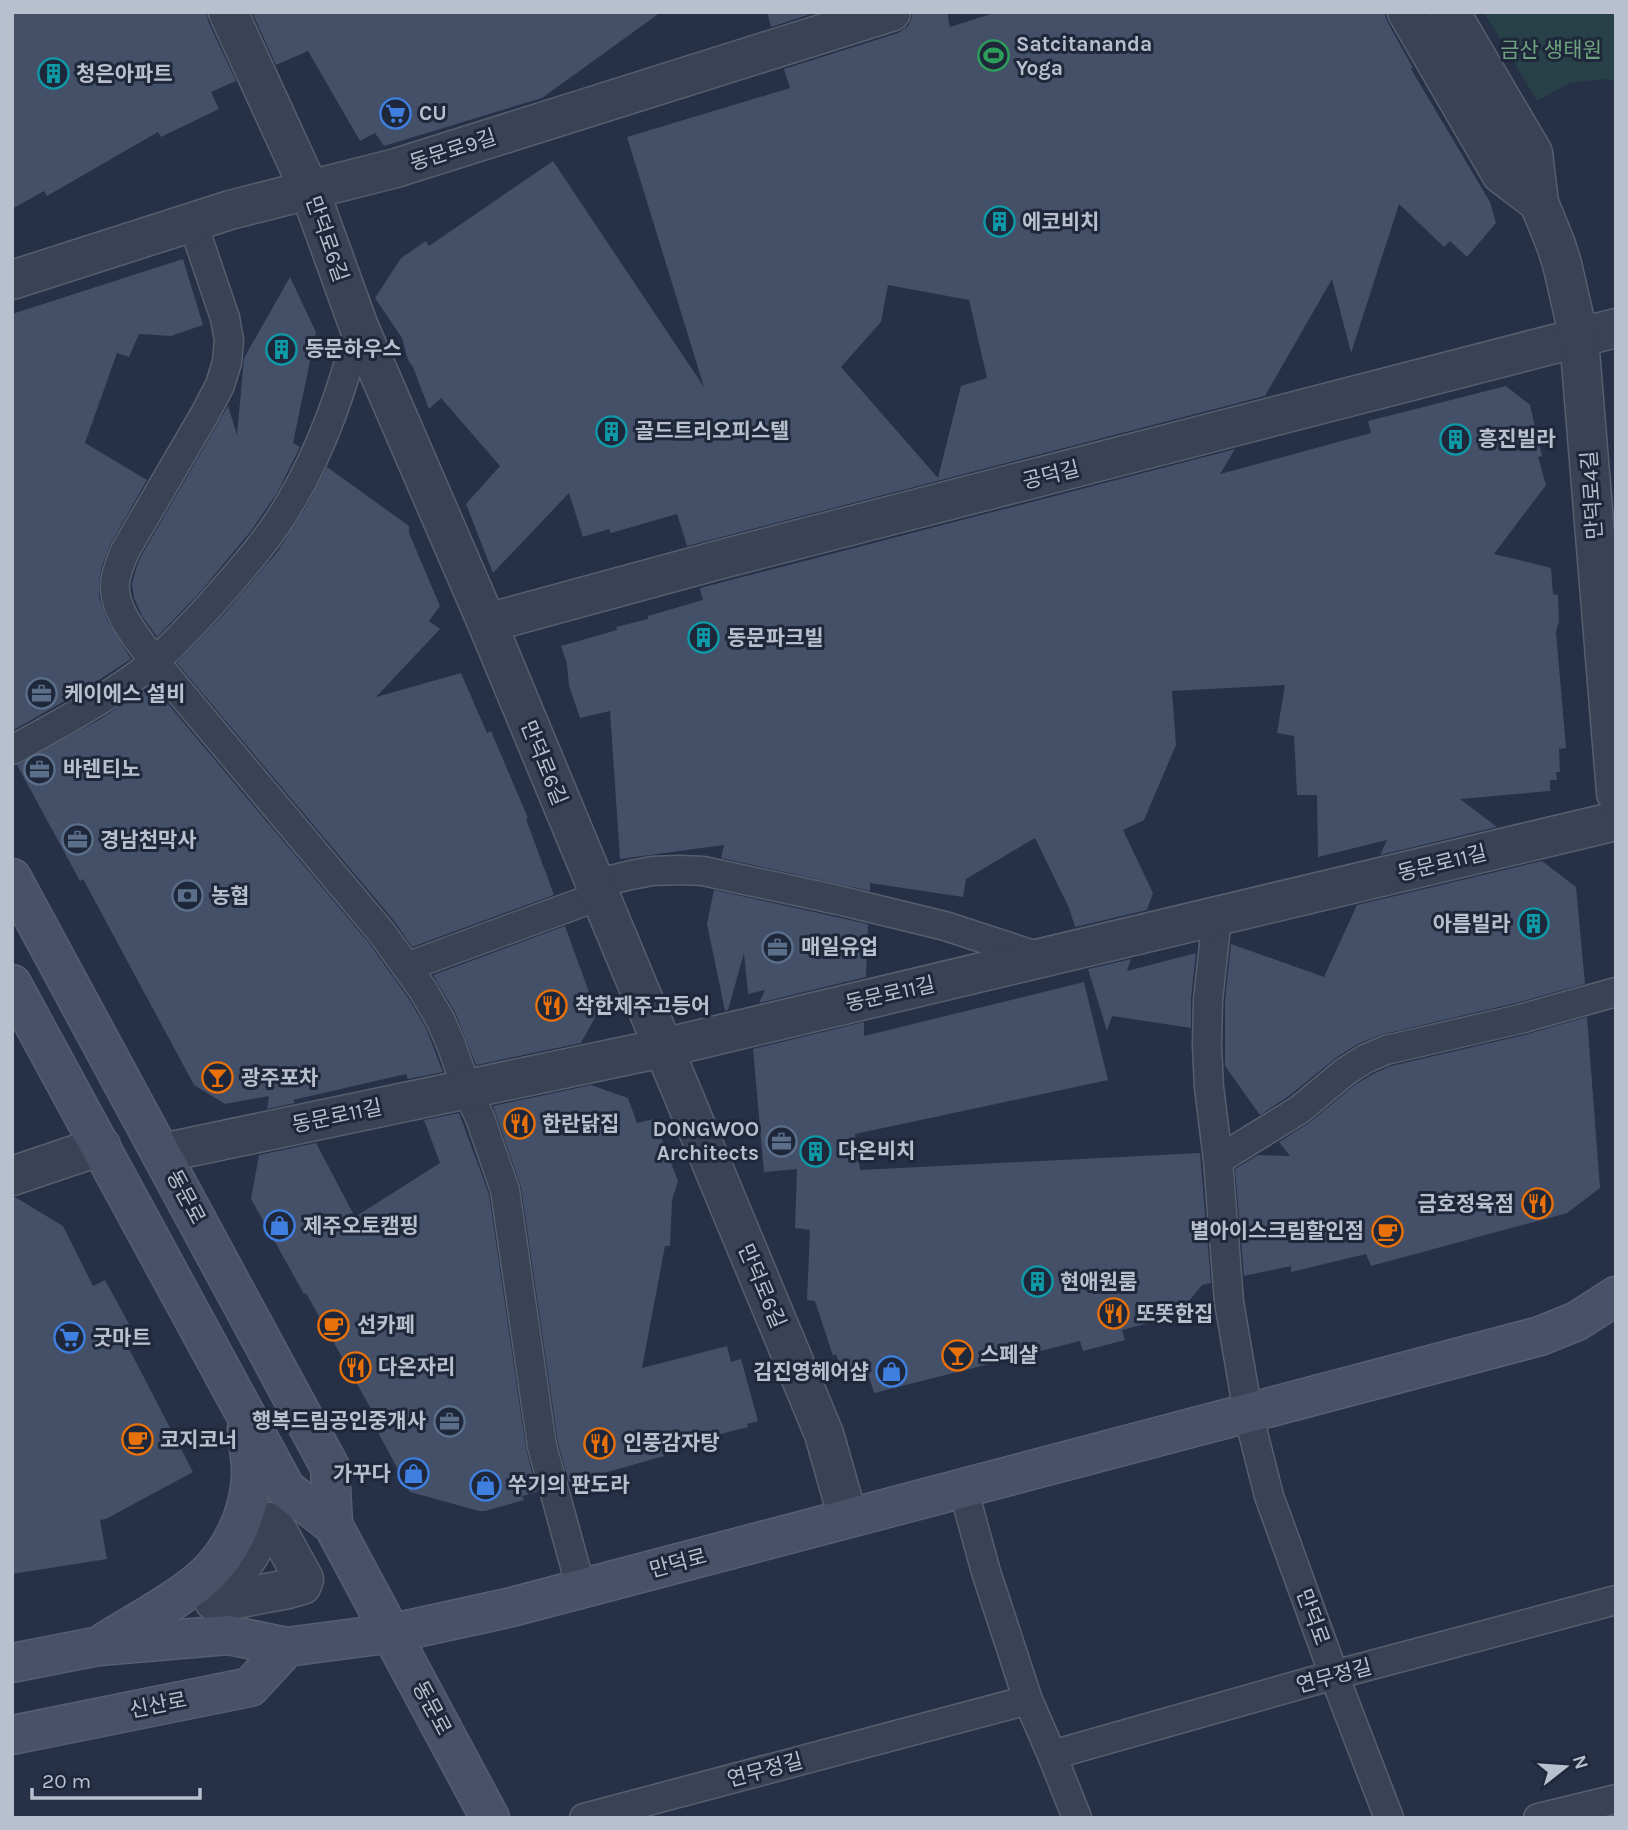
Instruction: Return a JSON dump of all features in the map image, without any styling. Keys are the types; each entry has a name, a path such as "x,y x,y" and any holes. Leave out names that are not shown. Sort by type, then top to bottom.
{"main road":[{"name":"동문로","path":"12,878 330,1467 333,1525"},
{"name":"동문로","path":"12,984 286,1489 333,1525 490,1818"},
{"name":"만덕로","path":"393,1633 512,1607 1540,1336 1577,1321 1616,1296"},
{"path":"99,1646 205,1576 229,1547 244,1515 251,1477 246,1417"},
{"path":"12,1663 99,1646 228,1635 287,1647 393,1633"},
{"name":"신산로","path":"12,1735 250,1687 287,1647"}],"street":[{"name":"만덕로6길","path":"228,12 309,189 359,327 487,623 824,1434 848,1518"},
{"name":"동문로9길","path":"12,280 192,221 396,168 891,12"},
{"name":"만덕로4길","path":"1407,12 1501,174 1538,203"},
{"name":"만덕로4길","path":"1450,12 1533,153 1538,203 1562,264 1579,338 1616,793"},
{"name":"공덕길","path":"487,623 718,560 1616,328"},
{"name":"동문로11길","path":"162,1153 663,1048 1616,821"},
{"path":"12,1176 101,1146"}],"lane":[{"path":"192,221 225,318 229,340 227,362 220,385 206,412 137,528 117,572 114,585 116,600 132,631 154,662 356,900 407,967 441,1021 480,1118 505,1190 542,1446 581,1588"},
{"path":"12,750 94,703 154,662 187,631 243,568 291,501 331,418 344,383 359,327"},
{"path":"407,967 631,875 679,870 703,871 838,900 945,926 1043,958"},
{"path":"1217,917 1208,1000 1209,1087 1218,1160 1229,1302 1248,1413"},
{"path":"1218,1160 1272,1128 1365,1059 1387,1050 1520,1019 1616,992"},
{"name":"만덕로","path":"1248,1413 1269,1496 1389,1818"},
{"path":"963,1488 986,1572 1028,1700 1077,1818"},
{"name":"연무정길","path":"1052,1755 1334,1675 1616,1601"},
{"name":"연무정길","path":"584,1818 1028,1700"},
{"path":"1538,1818 1616,1798"}],"green space":[{"name":"금산 생태원","path":"1484,12 1616,12 1616,81 1602,79 1570,83 1537,101"}],"building":[{"path":"12,12 207,12 208,21 236,81 211,92 219,109 161,137 158,132 47,196 44,191 12,209"},
{"path":"252,12 661,12 542,98 384,146 375,133 360,141 308,51 276,65"},
{"path":"767,12 817,12 771,27"},
{"path":"912,12 947,12 950,27 997,12 1384,12 1413,68 1411,69 1490,202 1496,223 1467,257 1450,241 1444,247 1399,204 1351,353 1332,279 1265,396 687,546 677,514 611,533 609,529 583,537 569,493 493,573 466,504 500,466 441,398 429,409 408,360 402,338 375,298 401,258 426,241 429,246 553,161 704,387 627,137 790,88 784,69 898,33 908,26","holes":["888,285 969,300 987,378 961,386 938,478 841,367 881,322"]},
{"path":"183,259 203,325 171,336 139,334 129,357 117,353 85,443 147,480 110,545 99,581 99,597 107,620 131,659 12,731 12,314"},
{"path":"290,277 316,332 293,443 300,447 277,493 251,531 201,591 157,637 142,616 134,598 132,584 140,558 228,406 237,435 244,358"},
{"path":"1506,386 1530,405 1542,456 1538,457 1546,485 1494,554 1551,568 1553,594 1558,595 1559,621 1556,632 1566,748 1559,749 1560,772 1556,772 1557,780 1550,780 1550,791 1460,799 1497,827 1380,855 1387,840 1318,857 1317,795 1297,795 1294,736 1277,733 1285,685 1172,691 1176,745 1144,820 1123,830 1153,893 1147,910 1075,927 1069,908 1035,838 966,879 963,897 870,883 870,891 721,858 724,845 620,859 610,711 580,718 569,686 567,664 561,646 703,600 700,588 1235,449 1220,474 1371,433 1368,421"},
{"path":"327,467 409,526 409,533 440,606 429,621 440,629 376,697 461,673 487,733 491,731 528,818 526,819 554,895 412,947 395,922 177,663 225,613 278,551 305,509"},
{"path":"152,685 369,943 426,1028 443,1072 408,1079 406,1074 293,1100 295,1103 267,1109 269,1096 225,1104 194,1085 83,879 80,881 17,765 99,720"},
{"path":"1542,861 1576,887 1585,984 1380,1035 1337,1057 1289,1096 1260,1115 1225,1066 1225,1001 1231,944 1324,977 1357,905"},
{"path":"714,890 868,924 866,977 759,1003 765,990 748,994 744,953 728,1010 725,1011 707,924"},
{"path":"565,926 597,1014 581,1043 476,1065 456,1014 433,975"},
{"path":"1196,953 1191,1028 1112,1016 1107,1031 1088,969 1131,959 1127,971"},
{"path":"1084,982 1108,1080 855,1134 860,1170 1200,1153 1211,1283 1202,1285 1189,1301 1183,1314 1122,1330 1125,1340 1083,1351 1080,1341 874,1393 869,1377 845,1382 836,1354 833,1356 815,1301 807,1300 810,1230 795,1228 797,1169 764,1172 753,1049 864,1022 864,1036"},
{"path":"1587,1017 1600,1188 1567,1213 1371,1266 1366,1254 1291,1272 1291,1266 1244,1276 1235,1169 1258,1155 1290,1156 1279,1142 1309,1123 1356,1084 1391,1066 1524,1035"},
{"path":"591,1085 628,1098 637,1123 654,1119 678,1181 672,1200 670,1246 665,1246 642,1368 727,1346 731,1362 741,1359 758,1421 747,1424 748,1427 662,1449 664,1456 569,1483 558,1443 521,1187 493,1106"},
{"path":"459,1113 489,1194 526,1448 537,1492 522,1496 524,1500 485,1511 410,1492 366,1410 371,1409 251,1199 259,1155 316,1143 355,1217 440,1163 424,1120"},
{"path":"12,1197 63,1226 93,1286 105,1280 135,1335 125,1341 193,1472 100,1520 107,1559 12,1574"}],"place":[{"name":"Satcitananda Yoga","path":"993,56"},
{"name":"청은아파트","path":"53,74"},
{"name":"CU","path":"396,113"},
{"name":"에코비치","path":"999,222"},
{"name":"동문하우스","path":"282,349"},
{"name":"골드트리오피스텔","path":"612,431"},
{"name":"흥진빌라","path":"1455,439"},
{"name":"동문파크빌","path":"704,638"},
{"name":"케이에스 설비","path":"41,694"},
{"name":"바렌티노","path":"40,769"},
{"name":"경남천막사","path":"77,840"},
{"name":"농협","path":"188,896"},
{"name":"아름빌라","path":"1533,924"},
{"name":"매일유업","path":"778,947"},
{"name":"착한제주고등어","path":"552,1006"},
{"name":"광주포차","path":"218,1078"},
{"name":"한란닭집","path":"519,1124"},
{"name":"DONGWOO Architects","path":"782,1141"},
{"name":"다온비치","path":"815,1151"},
{"name":"금호정육점","path":"1537,1204"},
{"name":"제주오토캠핑","path":"280,1226"},
{"name":"별아이스크림할인점","path":"1387,1231"},
{"name":"현애원룸","path":"1037,1282"},
{"name":"또똣한집","path":"1113,1314"},
{"name":"선카페","path":"334,1325"},
{"name":"굿마트","path":"70,1338"},
{"name":"스페샬","path":"957,1355"},
{"name":"다온자리","path":"355,1367"},
{"name":"김진영헤어샵","path":"892,1372"},
{"name":"행복드림공인중개사","path":"449,1421"},
{"name":"코지코너","path":"137,1440"},
{"name":"인풍감자탕","path":"600,1443"},
{"name":"가꾸다","path":"414,1474"},
{"name":"쑤기의 판도라","path":"485,1485"}]}
